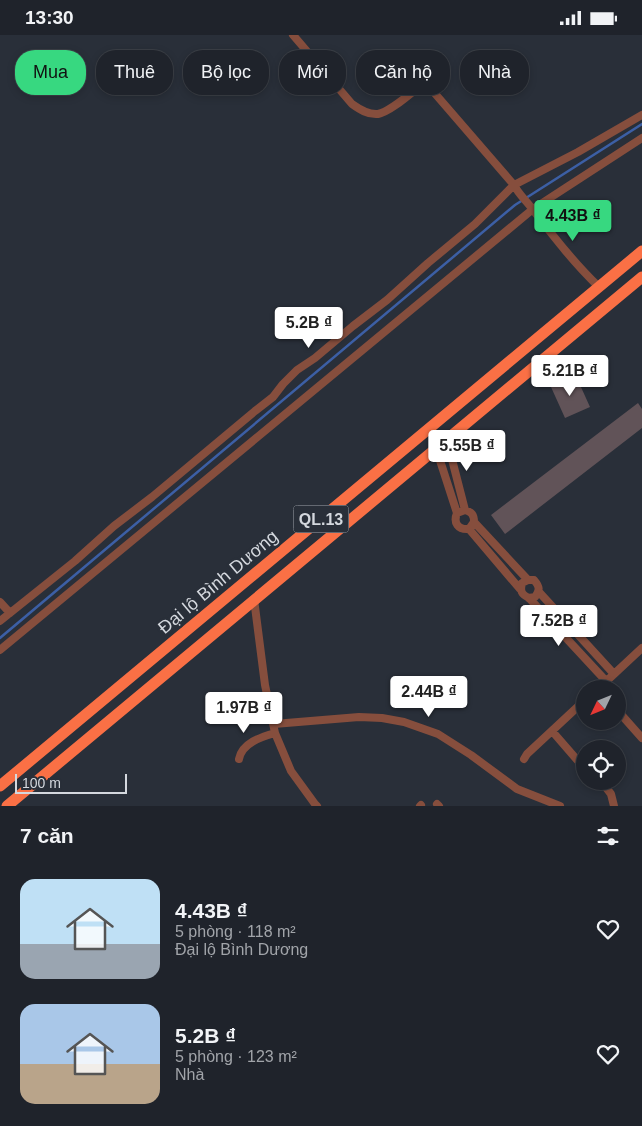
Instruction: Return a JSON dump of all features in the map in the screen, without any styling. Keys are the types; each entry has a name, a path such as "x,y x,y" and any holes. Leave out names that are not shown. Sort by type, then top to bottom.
{"highway":[{"name":"Đại lộ Bình Dương","path":"0,786 642,251"},
{"name":"Đại lộ Bình Dương","path":"8,806 642,277"},
{"path":"599,287 615,300"},
{"path":"433,425 446,440"},
{"path":"423,433 436,448"}],"street":[{"path":"293,35 352,104 363,111 377,114 390,109 425,82 516,188 554,237 599,287"},
{"path":"0,621 273,397 297,370 315,359 352,326 387,300 516,188 642,115"},
{"path":"0,650 533,209 642,138"},
{"path":"446,440 461,511"},
{"path":"436,448 461,511"},
{"path":"461,511 469,511 474,516 471,525 464,529 458,527 455,518 461,511"},
{"path":"471,525 528,580 534,581 538,585 539,592 614,674"},
{"path":"471,525 523,595 528,598 605,680"},
{"path":"520,589 522,583 528,580"},
{"path":"528,598 535,597 539,592"},
{"path":"254,599 275,733 291,771 314,805"},
{"path":"0,602 10,613"},
{"path":"607,680 642,648"},
{"path":"524,759 576,708"},
{"path":"274,724 359,717 382,718 404,722 438,734 471,755 517,789 560,806"},
{"path":"626,720 642,738"},
{"path":"552,731 576,759"},
{"path":"239,759 247,746 264,736 275,733"},
{"path":"608,790 614,806"}],"building":[{"path":"576,376 590,407 565,418 551,387"},
{"path":"638,403 642,409 642,428 505,534 491,515"}],"waterway":[{"path":"0,638 515,205 642,124"}]}
